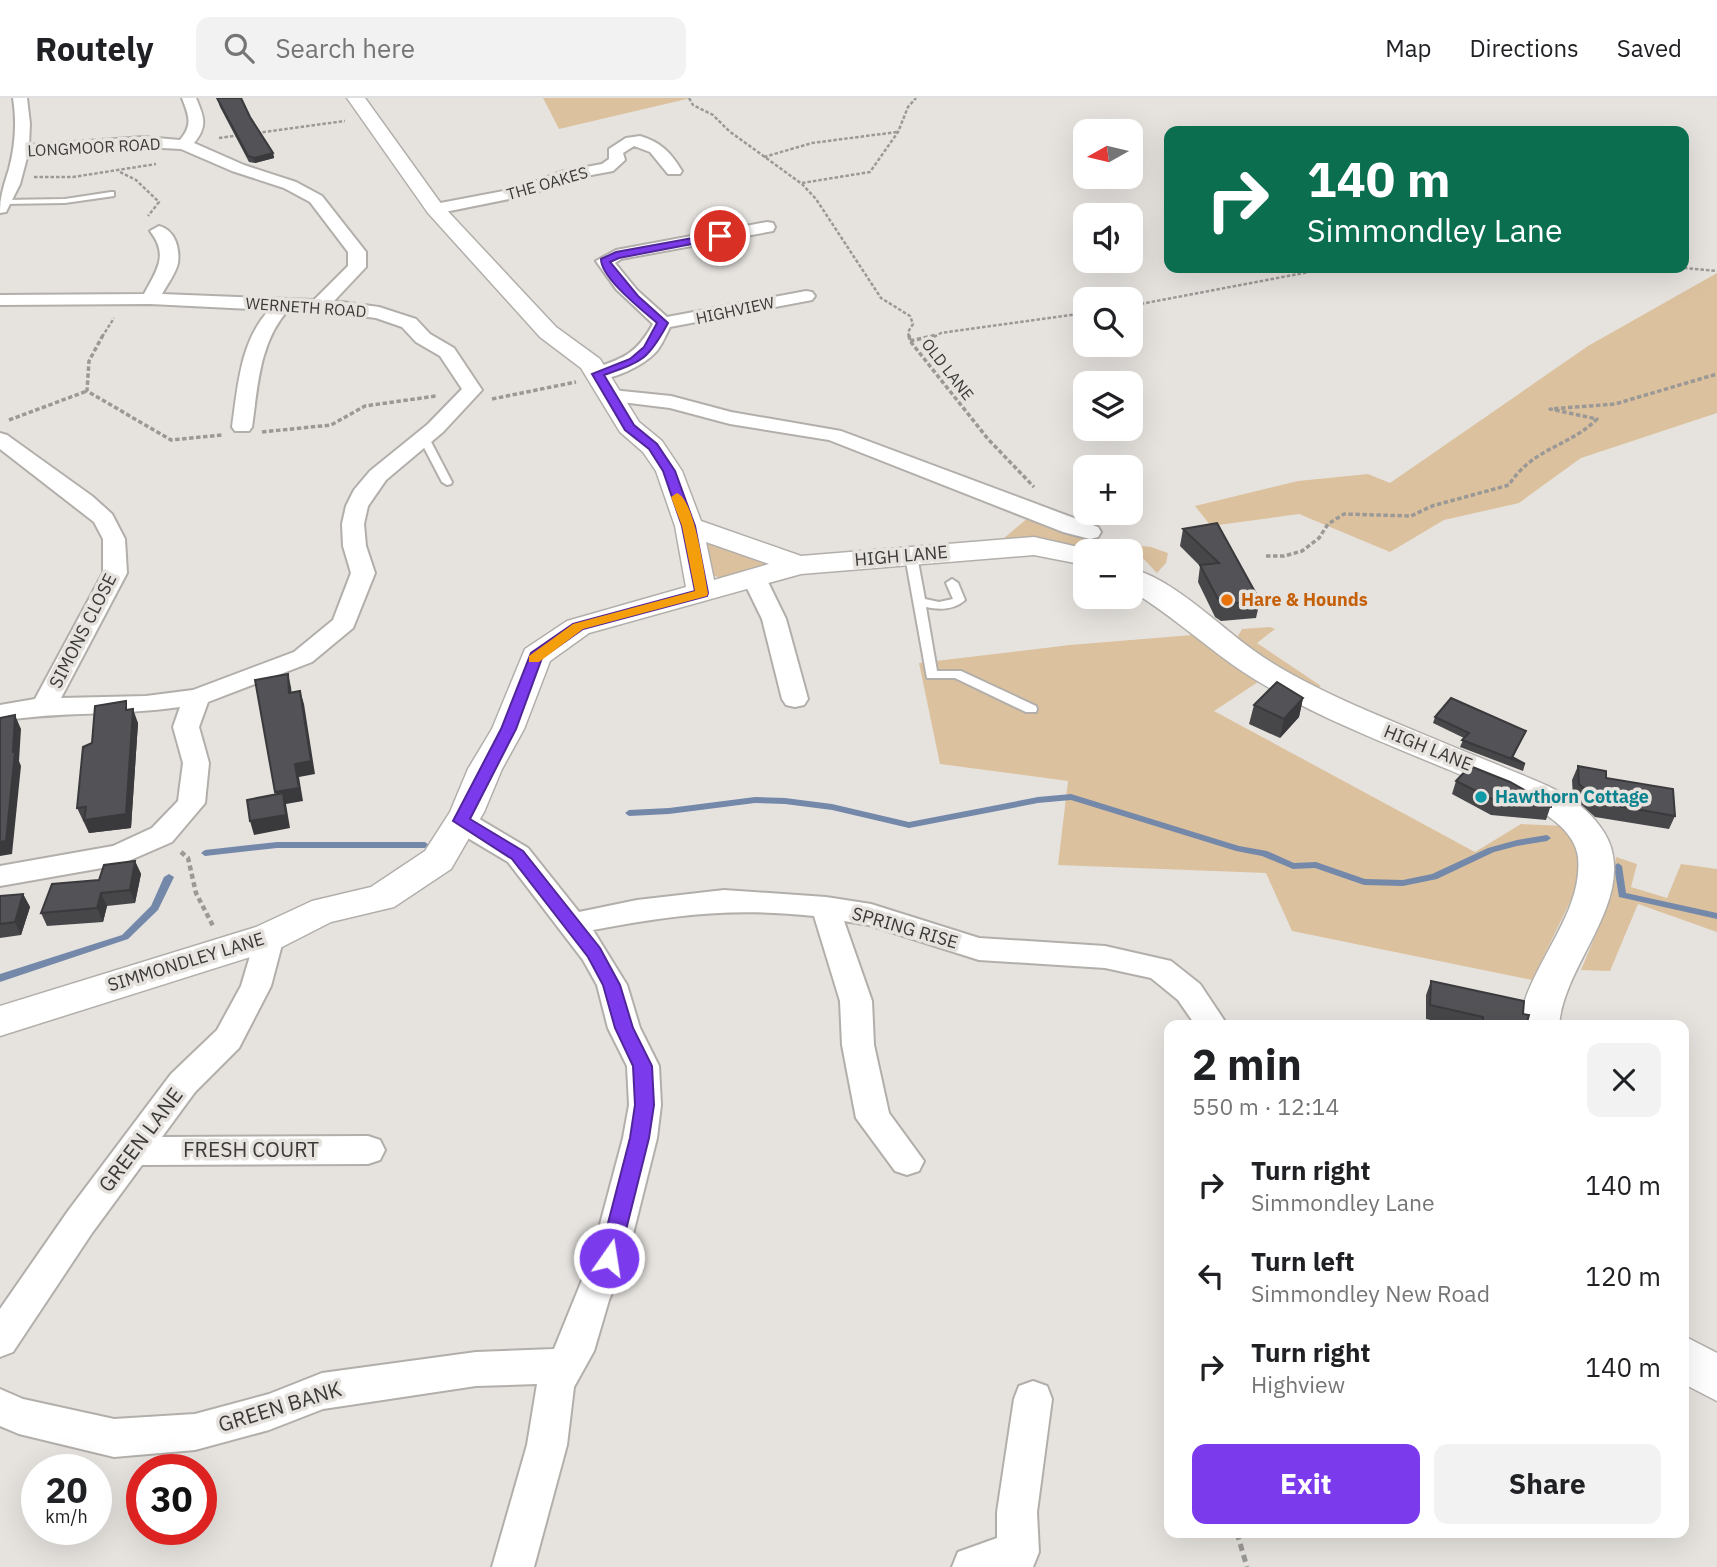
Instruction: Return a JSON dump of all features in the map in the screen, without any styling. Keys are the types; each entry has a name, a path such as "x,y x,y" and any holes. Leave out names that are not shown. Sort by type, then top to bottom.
{"street":[{"path":"2,205 16,172 20,98"},
{"path":"185,144 195,132 198,120 189,98"},
{"path":"356,98 435,209 548,332 591,364 629,427 653,447 669,471 689,526 702,593"},
{"name":"THE OAKES","path":"435,209 523,192 566,175 607,167 617,160 615,152 620,147 646,138 666,155 672,167 650,165"},
{"name":"LONGMOOR ROAD","path":"19,150 144,142 185,144 203,155 290,185 316,199 357,252 356,267 319,306"},
{"path":"603,382 649,348 663,323 634,298 609,270 605,261 616,255 767,227"},
{"path":"150,299 169,265 167,239 159,231"},
{"name":"HIGHVIEW","path":"663,323 696,319 806,296"},
{"name":"WERNETH ROAD","path":"0,300 150,299 319,306 379,313 410,323 423,338 447,352 472,390 461,402"},
{"path":"242,427 258,341 265,324 284,304"},
{"path":"603,382 730,418 834,435 1071,527 1083,539"},
{"path":"0,713 44,706 145,704 197,697 303,657 344,622 363,573 354,552 352,527 361,492 376,475 424,438 461,402"},
{"name":"SIMONS CLOSE","path":"0,439 84,501 104,519 114,539 115,573 44,706"},
{"path":"689,526 799,565"},
{"name":"HIGH LANE","path":"799,565 984,548 1073,545"},
{"name":"SIMMONDLEY LANE","path":"0,1021 269,937 316,913 381,898 438,860 508,729 536,656 578,626 799,565"},
{"path":"754,578 774,619 795,699"},
{"name":"HIGH LANE","path":"1143,584 1167,598 1245,659 1301,691 1355,718 1542,797 1564,810 1580,825 1592,841 1597,861 1590,898 1542,1001 1540,1020"},
{"path":"0,876 119,855 162,835 191,803 196,763 186,727 197,697"},
{"path":"461,821 517,855 594,953 612,985 624,1028 643,1066 645,1105 640,1138 609,1258 591,1300 575,1351 564,1366 555,1387 547,1445 513,1567"},
{"name":"SPRING RISE","path":"572,924 637,911 724,900 826,907 870,915 979,949 1105,957 1160,969 1189,992 1209,1020"},
{"path":"826,907 835,943 856,1001 858,1045 873,1118 907,1161"},
{"name":"GREEN LANE","path":"0,1339 80,1222 183,1083 228,1039 256,986 269,937"},
{"name":"FRESH COURT","path":"134,1150 368,1150"},
{"path":"1689,1361 1717,1379"},
{"name":"GREEN BANK","path":"0,1407 19,1416 114,1438 195,1432 269,1412 322,1391 476,1369 564,1366"},
{"path":"973,1567 1023,1560 1017,1512 1033,1399"}],"lane":[{"path":"2,205 65,201 111,194"},
{"path":"424,438 447,482"},
{"path":"911,556 931,675 957,674 1031,709"},
{"path":"919,601 939,606 954,603 959,600 959,595 952,583"}],"path":[{"name":"OLD LANE","path":"689,98 693,106 720,119 729,131 802,184 816,199 848,243 881,298 910,316 910,341 988,439 1019,474 1043,494"},
{"path":"802,184 870,172 898,132 908,107 916,98"},
{"path":"185,144 371,118"},
{"path":"764,157 778,151 824,142 898,132"},
{"path":"16,172 38,178 115,172 203,155"},
{"path":"115,172 127,174 159,202 136,232 159,231"},
{"path":"1689,268 1717,271"},
{"path":"1143,304 1307,273"},
{"path":"910,341 933,338 941,333 1073,315"},
{"path":"1266,556 1283,556 1302,551 1319,538 1328,524 1344,514 1412,516 1432,506 1508,485 1517,470 1560,441 1583,434 1597,419 1550,409 1615,404 1717,374"},
{"path":"461,402 603,382"},
{"path":"0,424 87,391"},
{"path":"162,835 188,858 196,893 213,921 218,952"},
{"path":"1238,1538 1247,1567"}],"shaded area":[{"path":"543,98 691,98 559,129"},
{"path":"1717,273 1717,413 1581,458 1519,503 1444,520 1390,552 1299,514 1211,526 1195,506 1298,481 1368,474 1390,483 1588,346"},
{"path":"1029,517 1084,539 1073,539 1073,547 1055,543 997,544"},
{"path":"713,541 770,563 720,578 710,574 707,544"},
{"path":"1143,546 1168,553 1166,563 1157,573 1143,558"},
{"path":"1242,629 1275,629 1257,643 1321,686 1314,690 1239,645 1238,636"},
{"path":"1192,635 1258,682 1214,711 1475,852 1521,824 1565,826 1584,863 1570,902 1532,980 1292,931 1266,873 1058,865 1068,781 940,764 919,663 1070,645"},
{"path":"1616,857 1637,864 1631,887 1667,898 1681,864 1717,869 1717,932 1638,904 1610,971 1581,970 1608,905"}],"building":[{"path":"217,98 241,98 273,153 254,158 248,156"},
{"path":"1217,523 1260,601 1224,604 1218,599 1200,565 1219,563 1183,529"},
{"path":"288,674 289,693 300,691 311,761 295,764 299,788 275,792 255,680"},
{"path":"1277,682 1303,698 1284,719 1254,705"},
{"path":"1451,698 1526,731 1512,757 1525,764 1462,740 1469,733 1435,717"},
{"path":"126,701 126,710 133,709 126,814 84,820 86,807 77,808 83,747 92,743 95,706"},
{"path":"15,715 15,752 6,841 0,842 0,718"},
{"path":"1470,766 1510,782 1551,807 1496,801 1456,781"},
{"path":"1578,766 1606,771 1606,778 1673,789 1675,816 1601,803 1579,784"},
{"path":"283,793 286,815 250,821 247,800"},
{"path":"135,861 130,890 101,893 97,908 41,913 52,884 99,880 104,865"},
{"path":"23,894 15,922 0,924 0,896"},
{"path":"1431,981 1524,1001 1523,1014 1529,1015 1528,1020 1483,1020 1483,1017 1430,1005"}],"waterway":[{"path":"629,813 669,811 755,800 785,801 832,807 909,825 1038,800 1071,797 1239,849 1264,853 1293,866 1316,865 1364,882 1403,883 1434,877 1491,850 1547,838"},
{"path":"205,853 277,845 425,845"},
{"path":"1618,866 1622,895 1717,916"},
{"path":"0,978 125,937 155,908 169,877"}],"slow traffic":[{"path":"534,659 578,626 702,593 689,526 677,497"}],"place":[{"name":"Hare & Hounds","path":"1227,600"},
{"name":"Hawthorn Cottage","path":"1481,797"}],"route":[{"path":"609,1258 622,1199 640,1138 645,1105 643,1066 624,1028 612,985 594,953 517,855 461,821 485,769 508,729 536,656 578,626 702,593 689,526 669,471 653,447 629,427 597,374 634,361 649,348 663,323 634,298 609,270 605,261 616,255 720,236"}]}
